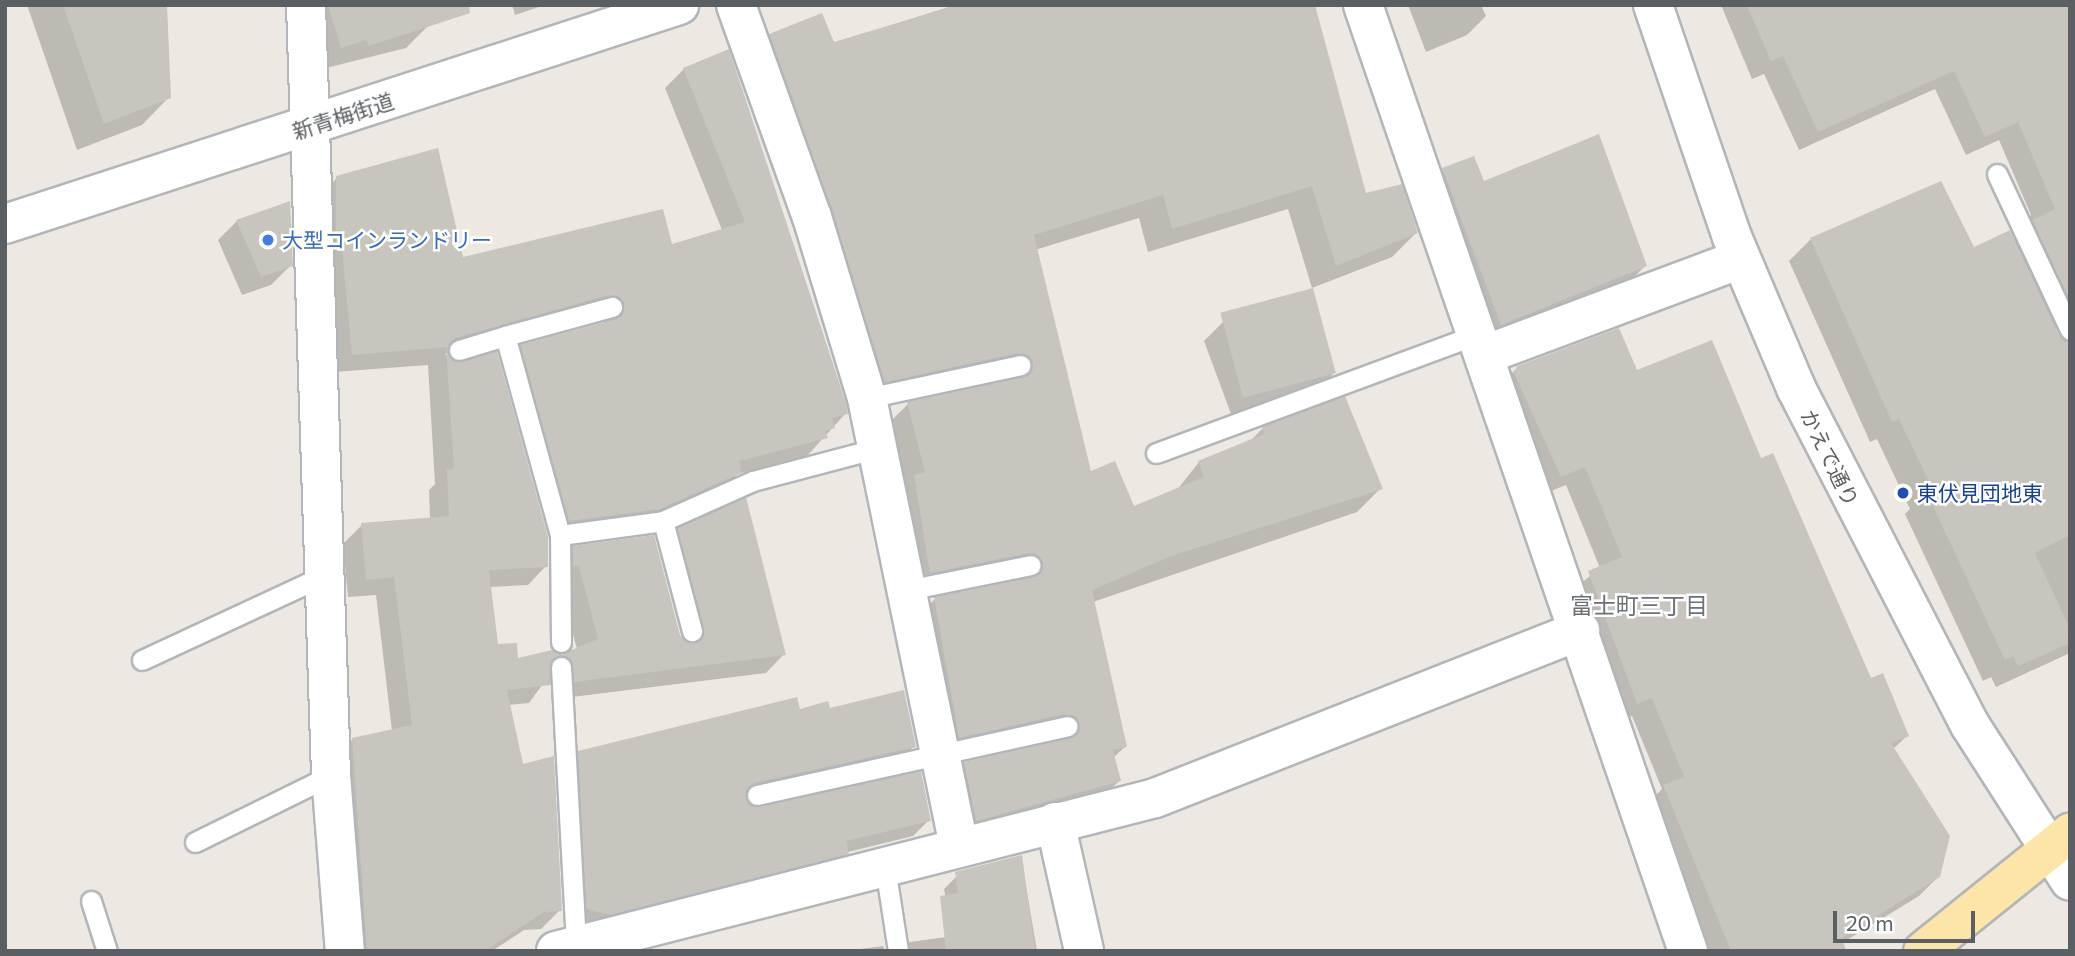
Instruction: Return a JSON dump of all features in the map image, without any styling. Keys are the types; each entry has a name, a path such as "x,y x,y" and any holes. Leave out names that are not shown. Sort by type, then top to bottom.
{"main road":[{"path":"1923,951 2059,842"}],"street":[{"path":"306,5 331,775 345,951"},
{"name":"新青梅街道","path":"5,225 680,5"},
{"path":"736,5 812,217 867,398 959,848"},
{"path":"1363,5 1688,951"},
{"name":"かえで通り","path":"1654,5 1741,259 1884,566 1970,726 2059,842 2070,881"},
{"path":"1481,345 1741,259"},
{"path":"566,948 1155,798 1580,631"},
{"path":"1055,822 1084,951"}],"lane":[{"path":"1997,174 2070,330"},
{"path":"459,350 612,307"},
{"path":"505,336 560,535 561,642"},
{"path":"1157,453 1481,345"},
{"path":"867,398 1021,365"},
{"path":"560,535 663,520 753,481 878,448"},
{"path":"663,520 692,631"},
{"path":"907,590 1031,565"},
{"path":"142,660 325,575"},
{"path":"561,667 566,948"},
{"path":"757,795 1066,726"},
{"path":"195,842 331,775"},
{"path":"885,867 898,951"},
{"path":"91,901 107,951"}],"building":[{"path":"63,5 167,5 171,98 104,124"},
{"path":"328,5 469,5 470,13 369,46 366,40 341,48"},
{"path":"957,5 1315,5 1366,193 1402,184 1418,233 1336,266 1312,186 1172,229 1163,195 1034,235 1091,471 1115,461 1134,506 1204,477 1198,461 1264,434 1262,427 1345,396 1383,489 1174,555 1092,590 1127,747 1113,750 1121,781 976,821 964,762 1070,738 1079,724 1064,714 959,738 934,597 1033,577 1043,563 1029,553 930,573 914,475 925,472 907,402 1024,377 1033,362 1018,353 885,382 769,34 822,13 834,42"},
{"path":"1747,5 2070,5 2070,301 2032,220 2055,209 2018,122 1985,137 1954,71 1818,132 1783,56 1771,61"},
{"path":"729,49 846,403 848,414 832,418 835,428 825,431 828,438 740,461 741,473 660,509 569,521 520,345 616,319 624,309 621,299 609,295 455,338 447,353 457,362 497,351 548,537 548,567 489,570 498,644 517,643 518,658 552,650 562,654 598,639 579,566 573,566 572,546 654,535 680,635 689,643 700,640 704,628 677,528 746,497 786,655 574,682 572,661 560,655 550,662 550,685 507,690 523,764 554,756 562,911 544,912 485,951 367,951 352,738 412,725 394,577 366,580 361,523 449,516 447,470 454,469 446,347 352,355 342,249 336,251 336,176 438,148 463,257 663,209 672,244 745,222 683,68"},
{"path":"1599,134 1647,266 1501,325 1442,168 1474,156 1484,181"},
{"path":"1941,181 1974,247 2010,230 2059,335 2070,342 2070,535 2035,553 2070,629 2070,643 2018,666 2013,656 2005,660 1926,491 1932,488 1899,419 1892,422 1810,238"},
{"path":"290,201 293,266 261,277 236,220"},
{"path":"1313,288 1336,373 1243,398 1220,313"},
{"path":"1619,328 1637,370 1712,340 1761,458 1773,453 1871,678 1883,673 1909,736 1891,743 1950,836 1940,877 1842,938 1846,951 1731,951 1663,785 1684,777 1652,698 1637,704 1588,571 1622,557 1585,467 1561,477 1514,373 1517,366"},
{"path":"904,690 916,747 754,783 745,797 760,807 921,771 931,821 846,841 849,854 610,915 586,909 578,751 797,697 800,709 828,701 830,708"},
{"path":"1022,855 1035,951 946,951 940,896 958,893 955,872"}],"place":[{"name":"大型コインランドリー","path":"268,240"},
{"name":"東伏見団地東","path":"1903,493"}],"district":[{"name":"富士町三丁目","path":"1639,605"}]}
